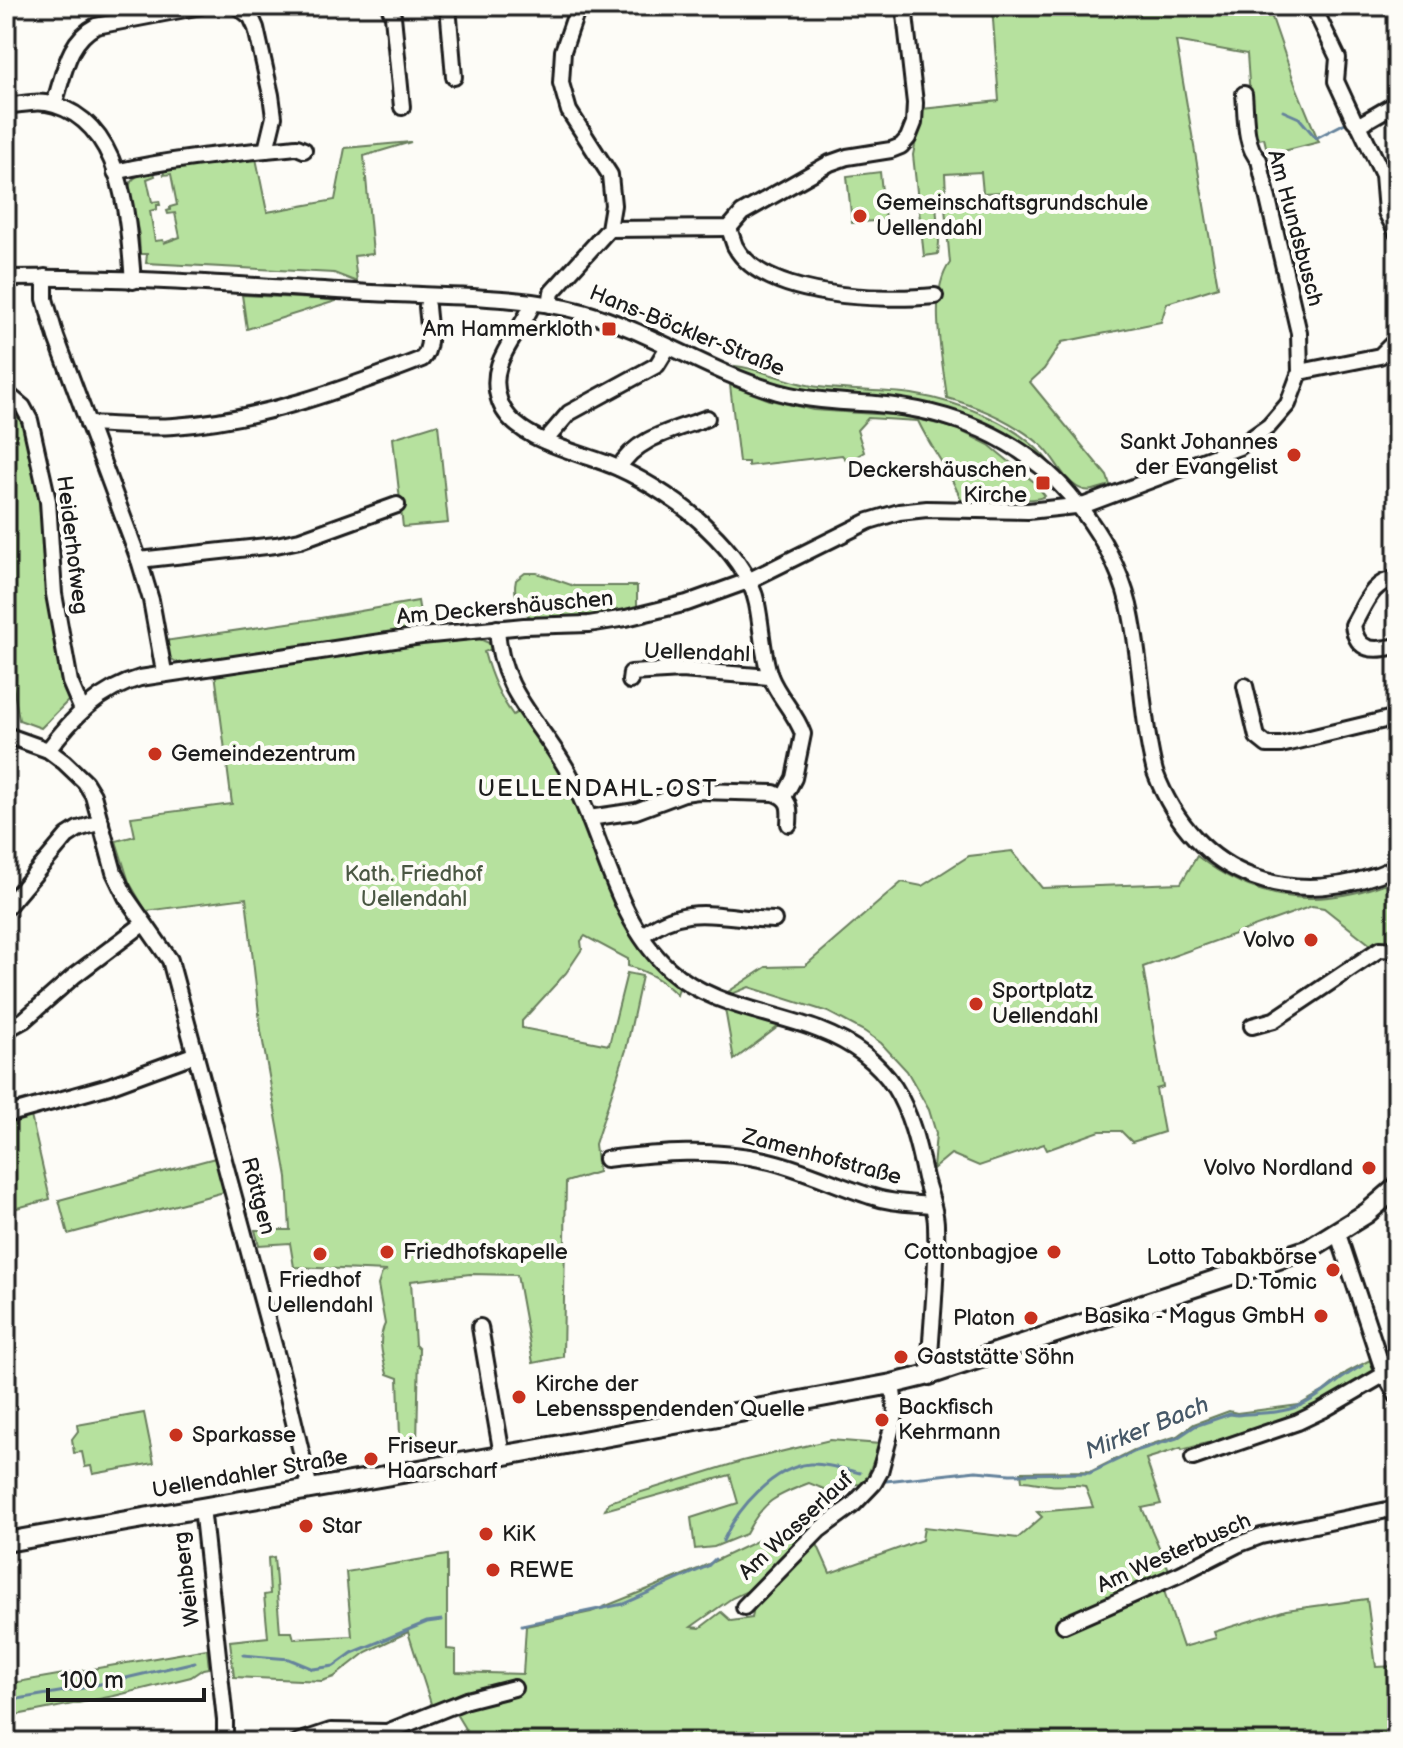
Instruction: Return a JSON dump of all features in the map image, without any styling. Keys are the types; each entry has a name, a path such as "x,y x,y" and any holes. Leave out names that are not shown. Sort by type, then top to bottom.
{"main road":[{"name":"Uellendahler Straße","path":"6,1542 502,1455 929,1375 1309,1249 1338,1234 1397,1187"}],"street":[{"path":"54,104 72,50 83,33 96,26 201,6"},
{"path":"237,6 251,17 256,28 271,95 274,117 266,150"},
{"path":"389,6 393,16 402,107"},
{"path":"448,6 454,77"},
{"path":"550,305 552,292 609,229 613,205 610,175 569,111 561,83 563,51 581,6"},
{"path":"609,229 729,228 742,213 830,163 901,146 914,123 915,103 904,6"},
{"path":"1313,6 1338,58 1338,87 1383,175 1386,212 1397,233"},
{"name":"Am Hundsbusch","path":"1244,94 1250,145 1253,155 1259,160 1299,333 1300,372"},
{"path":"1359,125 1397,103"},
{"path":"6,106 54,104 78,117 97,134 115,172 129,221 133,281"},
{"path":"115,172 156,163 266,150 297,147 304,150"},
{"path":"729,228 736,247 747,260 785,282 814,291 860,297 935,296"},
{"path":"45,277 45,299 139,560 151,600 164,672"},
{"name":"Hans-Böckler-Straße","path":"6,278 133,281 550,305 605,319 780,393 818,400 919,409 970,423 994,435 1057,482 1101,537 1128,604 1151,758 1165,798 1185,829 1216,858 1232,868 1291,887 1345,885 1397,867"},
{"path":"533,303 498,362 495,384 500,404 511,420 528,433 619,468 655,489 707,527 748,581"},
{"path":"88,424 172,426 230,419 307,400 365,381 422,359 429,346 427,306"},
{"path":"1300,372 1380,356 1397,339"},
{"path":"545,441 569,413 657,365 668,347"},
{"name":"Am Deckershäuschen","path":"48,750 82,710 108,691 123,683 164,672 421,636 497,628 589,624 626,618 687,603 748,581 869,521 899,512 927,509 1028,511 1078,505 1246,443 1269,426 1288,404 1300,372"},
{"name":"Heiderhofweg","path":"6,393 23,407 30,420 48,501 54,594 70,682 82,710"},
{"path":"619,468 626,454 638,445 707,418"},
{"path":"139,560 276,545 312,536 397,505"},
{"path":"1397,579 1376,585 1353,625 1356,637 1363,646 1376,651 1397,646"},
{"name":"Uellendahl","path":"748,581 757,600 770,677 803,734 794,778 784,797"},
{"path":"497,628 500,659 506,676 565,766 631,920 659,959 688,983 715,997 829,1034 860,1050 892,1081 913,1123 937,1221 929,1375"},
{"name":"Uellendahl","path":"630,681 631,673 682,670 770,677"},
{"path":"1245,686 1257,737 1267,745 1397,717"},
{"name":"Röttgen","path":"6,735 48,750 85,782 93,795 114,872 143,924 170,960 310,1489"},
{"path":"589,818 636,811 698,791 774,793 784,797 790,806 789,824"},
{"path":"6,908 67,836 101,822"},
{"path":"642,936 654,925 684,916 732,914 742,919 774,920"},
{"path":"6,1030 24,1020 74,976 143,924"},
{"path":"1252,1026 1274,1020 1380,949 1397,950"},
{"path":"6,1115 109,1086 196,1054"},
{"name":"Zamenhofstraße","path":"606,1159 651,1154 729,1154 806,1171 872,1197 931,1205"},
{"path":"1338,1234 1391,1370 1397,1396"},
{"path":"480,1327 502,1455"},
{"path":"1193,1458 1298,1422 1391,1370"},
{"name":"Am Wasserlauf","path":"744,1607 819,1530 853,1505 874,1483 880,1472 896,1412 892,1384"},
{"name":"Weinberg","path":"202,1507 224,1706 225,1742"},
{"name":"Am Westerbusch","path":"1064,1625 1249,1540 1397,1508"},
{"path":"298,1742 331,1731 387,1732 467,1700 514,1688"}],"green space":[{"path":"992,6 1268,6 1319,142 1268,155 1264,138 1253,140 1247,54 1176,41 1218,287 1167,303 1161,322 1062,342 1044,369 1030,382 1107,476 1111,488 1108,489 1107,486 1088,491 1077,487 1031,437 997,417 947,398 938,328 939,292 950,263 945,208 1003,203 1003,192 983,193 981,172 945,174 946,193 936,204 938,254 924,256 913,155 922,109 999,101"},
{"path":"411,142 364,156 373,254 354,256 357,282 334,273 146,263 147,254 140,254 129,188 138,176 154,172 155,176 147,179 152,202 159,201 160,205 150,211 155,241 163,240 164,243 180,237 175,213 168,214 167,211 177,205 171,174 164,175 163,170 256,158 267,212 335,200 345,148"},
{"path":"880,172 885,220 852,223 847,176"},
{"path":"242,295 336,300 336,301 247,329"},
{"path":"735,366 808,385 912,394 970,409 1024,438 1052,466 999,431 957,412 916,402 847,397 781,387 737,371"},
{"path":"730,385 770,400 813,410 906,416 957,429 989,445 1034,482 1045,496 961,500 918,421 868,418 857,430 864,452 850,464 842,455 748,466 748,462 739,462"},
{"path":"6,396 25,413 44,493 70,699 41,728 19,720 6,645"},
{"path":"438,424 448,523 403,527 393,438"},
{"path":"525,573 537,573 574,586 637,586 637,609 591,617 535,620 522,608 515,592 516,580"},
{"path":"418,601 422,625 417,630 182,664 168,656 164,641 309,620"},
{"name":"Kath. Friedhof Uellendahl","path":"475,637 489,643 492,649 484,652 508,708 513,715 521,710 568,783 615,903 632,937 660,969 680,985 677,995 655,977 628,966 628,959 585,936 581,941 582,949 566,973 522,1021 522,1028 609,1045 627,973 642,976 626,1050 595,1144 598,1172 566,1182 563,1357 533,1363 517,1275 470,1274 411,1281 415,1345 419,1349 417,1444 414,1447 400,1438 398,1378 387,1374 382,1349 381,1336 385,1324 378,1285 382,1273 387,1271 294,1267 290,1243 259,1245 255,1230 290,1230 287,1177 261,1031 246,898 146,911 129,882 116,841 135,836 131,817 232,804 215,673"},
{"name":"Sportplatz Uellendahl","path":"1012,851 1042,888 1181,883 1197,856 1245,884 1269,893 1293,897 1344,895 1397,879 1397,945 1372,946 1324,908 1312,906 1143,967 1163,1087 1156,1089 1164,1132 1132,1142 1121,1131 1100,1131 1047,1150 1044,1144 979,1166 951,1154 933,1169 936,1133 929,1110 907,1071 881,1043 828,1012 749,987 732,994 728,992 766,967 805,966 902,882 922,886 969,856"},
{"path":"725,1009 779,1026 734,1060"},
{"path":"31,1116 50,1199 6,1211 6,1122"},
{"path":"215,1158 224,1192 68,1234 59,1200"},
{"path":"1370,1360 1371,1364 1377,1362 1375,1373 1323,1406 1230,1441 1181,1448 1146,1459 1161,1504 1142,1508 1170,1572 1160,1579 1183,1647 1216,1638 1214,1632 1286,1610 1367,1599 1376,1667 1397,1666 1397,1742 473,1742 450,1704 433,1710 408,1632 366,1652 334,1677 322,1681 234,1677 230,1641 268,1637 264,1595 270,1594 268,1558 274,1557 280,1632 292,1632 294,1639 352,1636 346,1572 447,1555 447,1649 456,1650 456,1672 523,1674 526,1626 591,1612 698,1569 843,1500 850,1504 752,1589 732,1598 691,1627 700,1628 721,1612 731,1621 752,1618 755,1600 814,1537 830,1573 922,1540 924,1527 1018,1538 1042,1517 1037,1512 1093,1507 1085,1486 1022,1481 1021,1472 1092,1471 1229,1411 1237,1413 1299,1405"},
{"path":"144,1413 154,1463 93,1474 91,1466 85,1467 82,1452 74,1453 72,1439 78,1431 77,1425"},
{"path":"830,1440 880,1444 864,1485 855,1484 829,1491 809,1483 771,1501 758,1514 746,1534 714,1547 695,1549 691,1518 738,1503 730,1475 605,1510 609,1502 742,1461"},
{"path":"207,1649 209,1668 191,1677 6,1717 6,1684"}],"waterway":[{"path":"1283,111 1299,118 1316,138 1347,122"},
{"name":"Mirker Bach","path":"1389,1351 1397,1347"},
{"name":"Mirker Bach","path":"886,1481 976,1471 1010,1474 1090,1473 1136,1451 1177,1438 1195,1426 1230,1414 1292,1409 1316,1398 1362,1366"},
{"name":"Mirker Bach","path":"723,1541 747,1503 783,1473 810,1464 860,1473"},
{"name":"Mirker Bach","path":"522,1625 623,1604 708,1566 715,1559"},
{"name":"Mirker Bach","path":"243,1655 289,1659 313,1669 334,1666 352,1653 427,1622 442,1620"},
{"name":"Mirker Bach","path":"6,1701 83,1688 195,1662"}],"place":[{"name":"Gemeinschaftsgrundschule Uellendahl","path":"860,216"},
{"name":"Am Hammerkloth","path":"609,329"},
{"name":"Sankt Johannes der Evangelist","path":"1294,455"},
{"name":"Deckershäuschen Kirche","path":"1043,483"},
{"name":"Gemeindezentrum","path":"155,754"},
{"name":"Volvo","path":"1311,940"},
{"name":"Sportplatz Uellendahl","path":"976,1004"},
{"name":"Volvo Nordland","path":"1369,1168"},
{"name":"Friedhofskapelle","path":"387,1252"},
{"name":"Cottonbagjoe","path":"1054,1252"},
{"name":"Friedhof Uellendahl","path":"320,1254"},
{"name":"Lotto Tabakbörse D. Tomic","path":"1333,1270"},
{"name":"Basika - Magus GmbH","path":"1321,1316"},
{"name":"Platon","path":"1031,1318"},
{"name":"Gaststätte Söhn","path":"901,1357"},
{"name":"Kirche der Lebensspendenden Quelle","path":"519,1397"},
{"name":"Backfisch Kehrmann","path":"882,1420"},
{"name":"Sparkasse","path":"176,1435"},
{"name":"Friseur Haarscharf","path":"371,1459"},
{"name":"Star","path":"306,1526"},
{"name":"KiK","path":"486,1534"},
{"name":"REWE","path":"493,1570"}],"district":[{"name":"UELLENDAHL-OST","path":"598,788"}]}
